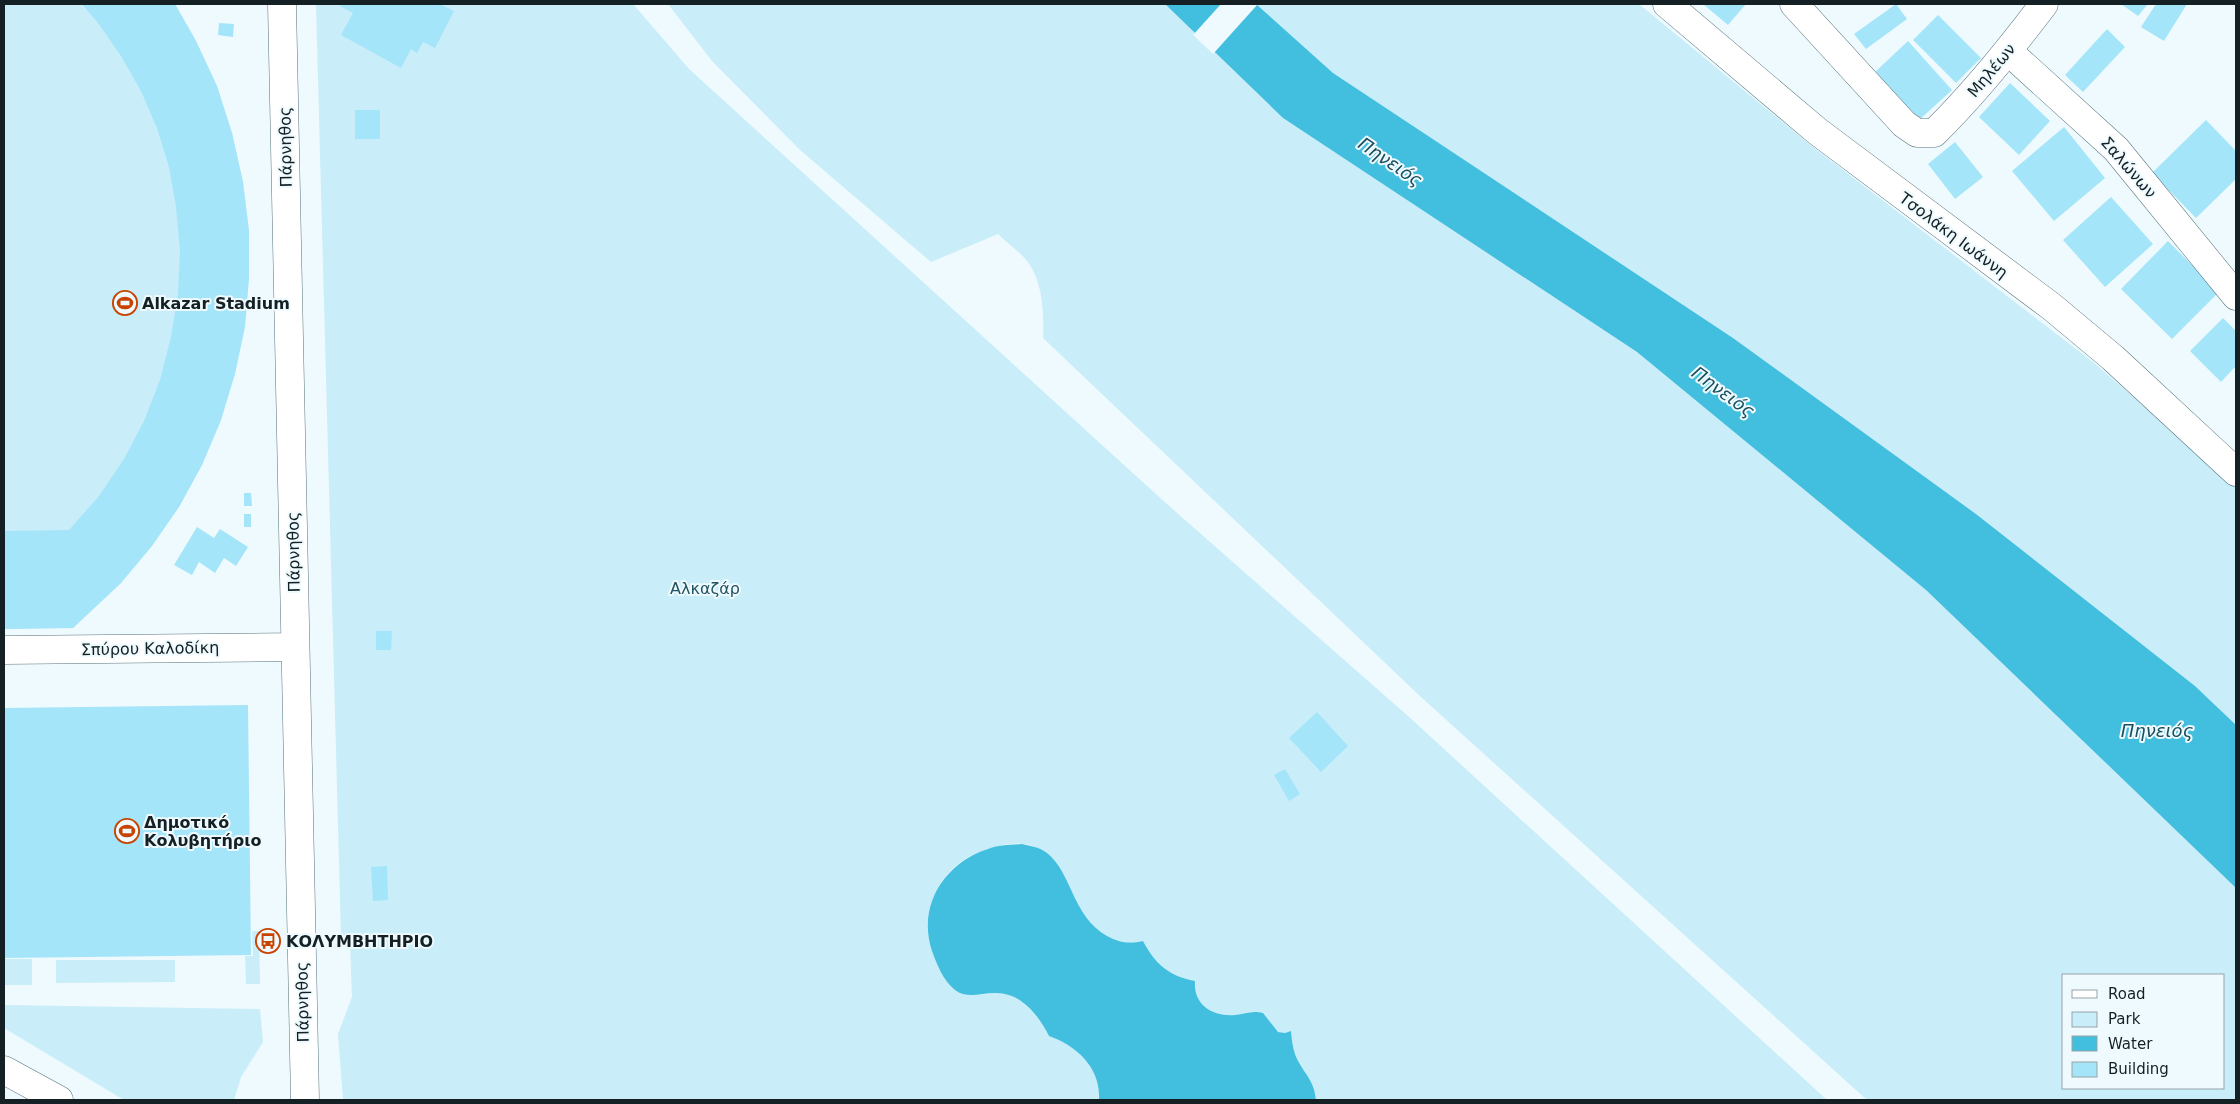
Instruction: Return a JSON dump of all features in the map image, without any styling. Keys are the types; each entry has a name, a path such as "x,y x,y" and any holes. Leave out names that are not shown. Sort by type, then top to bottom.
{"street":[{"name":"Πάρνηθος","path":"282,4 304,1100"},
{"name":"Τσολάκη Ιωάννη","path":"1667,4 1817,131 2052,307 2113,358 2236,472"},
{"name":"Μηλέων","path":"1794,4 1904,124 1917,133 1934,133 1958,110 2008,51 2044,4"},
{"name":"Σαλώνων","path":"2008,51 2116,149 2236,296"},
{"name":"Σπύρου Καλοδίκη","path":"4,650 295,647"},
{"path":"4,1070 59,1100"}],"green space":[{"name":"Alkazar Stadium","path":"4,4 175,4 196,41 217,86 232,133 243,182 249,231 221,420 202,465 179,507 121,583 73,628 4,629"},
{"name":"Αλκαζάρ","path":"316,4 633,4 689,69 1168,505 1408,716 1827,1100 1316,1100 1312,1084 1295,1054 1291,1031 1285,1033 1278,1032 1263,1013 1252,1012 1227,1015 1219,1014 1206,1008 1197,997 1195,981 1178,976 1164,968 1143,941 1129,943 1116,940 1107,936 1089,922 1076,904 1057,868 1046,853 1030,845 1007,844 975,854 961,862 950,871 941,883 934,896 930,910 929,925 930,940 936,962 944,975 974,994 1005,994 1021,1001 1034,1013 1049,1036 1078,1052 1085,1060 1096,1078 1099,1088 1099,1100 343,1100 338,1034 352,997 350,944 341,936"},
{"path":"668,4 1165,4 1283,118 1637,352 1926,590 2236,888 2236,1100 1867,1100 1421,697 1043,338 1043,309 1038,282 1027,261 998,234 931,262 799,149 712,61"},
{"path":"1256,4 1639,4 1808,143 2093,362 2236,486 2236,725 2195,686 1976,514 1733,338 1333,73"},
{"path":"252,931 259,931 260,984 246,984 245,956 253,956"},
{"path":"4,959 32,959 32,985 4,985"},
{"path":"56,960 175,960 175,982 56,983"},
{"path":"4,1005 260,1009 263,1042 241,1077 234,1100 124,1100 4,1028"}],"water":[{"name":"Πηνειός","path":"1165,4 1256,4 1333,73 1733,338 1976,514 2195,686 2236,725 2236,888 1926,590 1637,352 1283,118"},
{"path":"1022,844 1041,849 1055,861 1079,906 1095,928 1116,940 1129,943 1143,941 1164,968 1178,976 1195,981 1197,997 1206,1008 1219,1014 1227,1015 1252,1012 1263,1013 1278,1032 1285,1033 1291,1031 1295,1054 1312,1084 1316,1100 1099,1100 1099,1088 1096,1078 1085,1060 1069,1046 1049,1036 1034,1013 1021,1001 1013,996 1004,994 969,995 955,990 947,982 938,967 928,934 928,918 938,888 947,876 972,856 996,847"}],"pier":[{"path":"1221,4 1258,4 1213,54 1193,35"}],"building":[{"path":"82,4 175,4 196,41 217,86 232,133 243,182 249,231 249,279 245,327 235,374 221,420 202,465 179,507 152,546 121,583 73,628 4,629 4,531 69,530 99,496 124,459 144,421 160,380 171,337 178,294 180,251 176,207 169,167 157,128 141,91 121,56"},
{"path":"342,4 440,4 454,11 435,48 423,42 417,53 411,49 401,68 341,35 353,13 340,6"},
{"path":"1703,4 1746,4 1728,25"},
{"path":"1896,4 1907,19 1866,49 1854,34"},
{"path":"2121,4 2148,4 2138,16"},
{"path":"2156,4 2187,4 2164,41 2141,27"},
{"path":"1938,15 1981,58 1956,83 1913,40"},
{"path":"219,23 234,24 233,37 218,35"},
{"path":"2107,29 2125,47 2083,92 2065,75"},
{"path":"1908,41 1952,90 1918,121 1874,73"},
{"path":"2010,83 2050,121 2019,155 1979,117"},
{"path":"355,110 380,110 380,139 355,139"},
{"path":"2206,120 2236,151 2236,179 2196,218 2152,173"},
{"path":"2064,127 2105,178 2054,221 2012,171"},
{"path":"1955,142 1983,177 1955,199 1928,164"},
{"path":"2111,197 2153,244 2105,287 2063,240"},
{"path":"2168,241 2219,292 2172,339 2121,289"},
{"path":"2223,318 2236,331 2236,366 2221,382 2190,351"},
{"path":"244,493 251,493 252,506 244,506"},
{"path":"244,514 251,514 251,527 244,527"},
{"path":"197,527 214,538 220,529 248,547 236,566 224,558 215,573 199,562 192,575 174,565"},
{"path":"376,631 392,631 391,650 376,650"},
{"name":"Δημοτικό Κολυβητήριο","path":"248,705 251,955 4,958 4,708"},
{"path":"1317,712 1348,746 1321,772 1289,738"},
{"path":"1285,769 1300,794 1289,801 1274,775"},
{"path":"387,866 388,900 373,901 371,867"}],"place":[{"name":"Alkazar Stadium","path":"125,303"},
{"name":"Δημοτικό Κολυβητήριο","path":"127,831"},
{"name":"ΚΟΛΥΜΒΗΤΗΡΙΟ","path":"268,941"}]}
